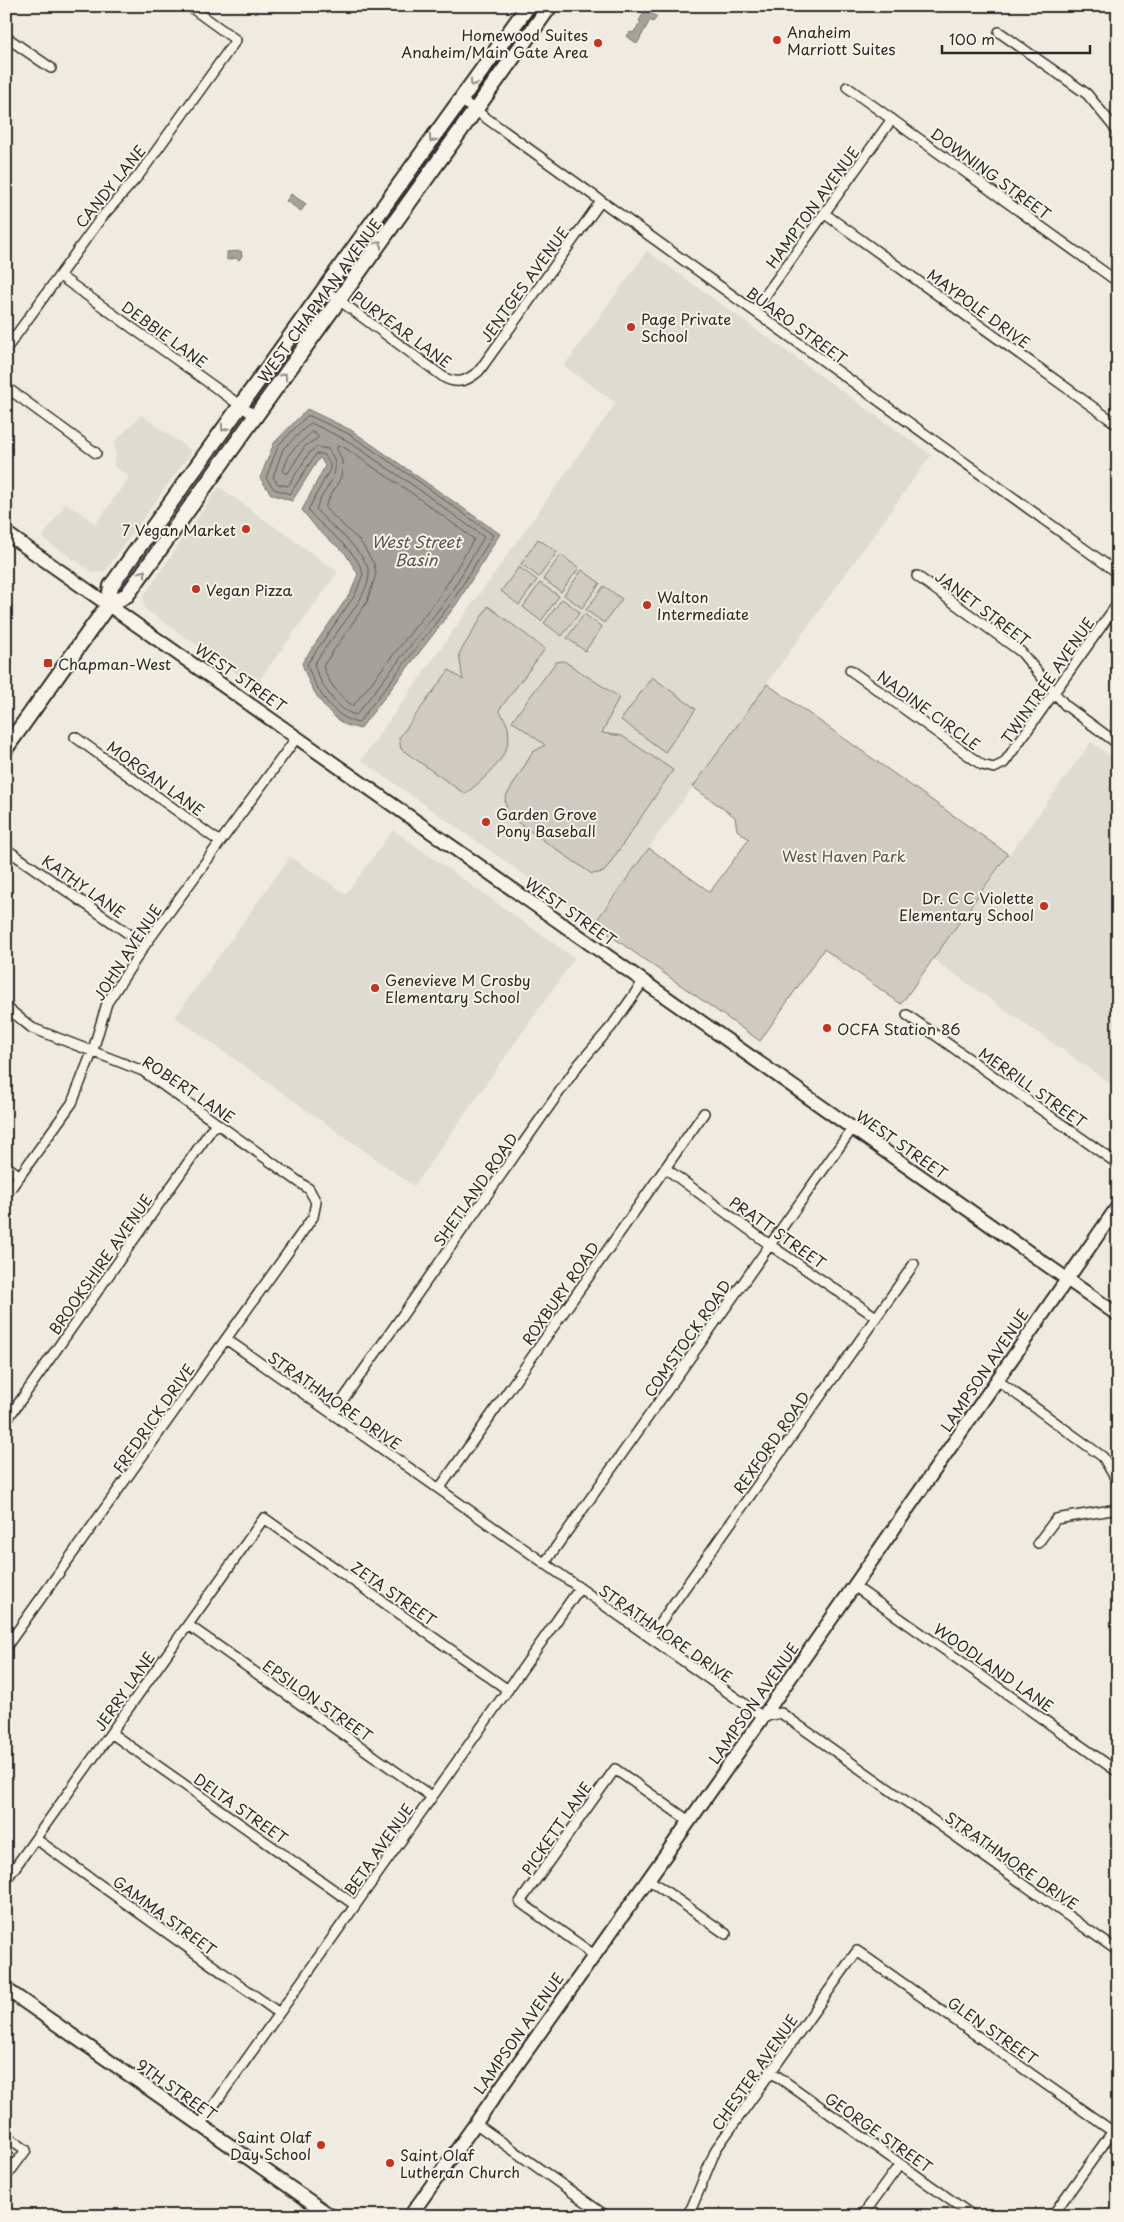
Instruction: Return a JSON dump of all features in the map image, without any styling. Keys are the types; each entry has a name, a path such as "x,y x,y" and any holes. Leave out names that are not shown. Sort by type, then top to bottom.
{"main road":[{"name":"WEST CHAPMAN AVENUE","path":"6,748 108,605 113,583 528,6"},
{"name":"WEST CHAPMAN AVENUE","path":"108,605 128,594 550,6"}],"street":[{"name":"CANDY LANE","path":"6,350 101,218 139,175 236,40 190,6"},
{"path":"999,32 1087,94 1118,132"},
{"path":"6,37 51,68"},
{"name":"DOWNING STREET","path":"847,87 1118,282"},
{"name":"BUARO STREET","path":"461,100 1118,573"},
{"name":"HAMPTON AVENUE","path":"754,311 892,118"},
{"name":"JENTGES AVENUE","path":"468,380 479,371 601,200"},
{"name":"MAYPOLE DRIVE","path":"825,214 1118,425"},
{"name":"DEBBIE LANE","path":"60,276 255,416"},
{"name":"PURYEAR LANE","path":"324,289 445,378 459,382 468,380"},
{"path":"6,387 96,453"},
{"name":"WEST STREET","path":"6,533 1118,1315"},
{"name":"JANET STREET","path":"917,576 1021,652 1065,705 1118,744"},
{"name":"TWINTREE AVENUE","path":"994,768 1004,763 1118,603"},
{"name":"NADINE CIRCLE","path":"850,670 982,765 994,768"},
{"name":"JOHN AVENUE","path":"6,1195 72,1103 107,1003 145,946 298,737"},
{"name":"MORGAN LANE","path":"75,738 220,842"},
{"name":"KATHY LANE","path":"6,849 145,946"},
{"name":"SHETLAND ROAD","path":"333,1414 579,1064 612,1026 644,982"},
{"name":"ROBERT LANE","path":"6,1007 32,1028 143,1071 310,1189 316,1202"},
{"name":"MERRILL STREET","path":"907,1015 1118,1164"},
{"name":"ROXBURY ROAD","path":"439,1489 704,1113"},
{"name":"BROOKSHIRE AVENUE","path":"6,1421 216,1123"},
{"name":"COMSTOCK ROAD","path":"544,1564 852,1128"},
{"path":"6,1166 20,1176"},
{"name":"PRATT STREET","path":"665,1168 770,1245 876,1317"},
{"name":"FREDRICK DRIVE","path":"7,1644 313,1216 316,1202"},
{"name":"LAMPSON AVENUE","path":"410,2216 763,1718 1066,1278 1118,1206"},
{"name":"REXFORD ROAD","path":"650,1637 914,1264"},
{"name":"STRATHMORE DRIVE","path":"226,1340 763,1718 781,1713 1118,1951"},
{"path":"997,1380 1103,1457 1118,1483"},
{"path":"1038,1543 1056,1519 1118,1509"},
{"name":"JERRY LANE","path":"6,1880 264,1518"},
{"name":"ZETA STREET","path":"264,1518 508,1690"},
{"name":"WOODLAND LANE","path":"854,1586 1118,1772"},
{"name":"BETA AVENUE","path":"200,2125 579,1589"},
{"name":"EPSILON STREET","path":"188,1625 432,1797"},
{"name":"DELTA STREET","path":"111,1733 355,1905"},
{"name":"PICKETT LANE","path":"594,1954 520,1902 615,1769 689,1821"},
{"name":"GAMMA STREET","path":"36,1839 279,2013"},
{"path":"648,1878 726,1934"},
{"name":"CHESTER AVENUE","path":"686,2216 692,2207 716,2149 857,1951"},
{"name":"GLEN STREET","path":"857,1951 1115,2128"},
{"name":"9TH STREET","path":"6,1989 330,2216"},
{"name":"GEORGE STREET","path":"770,2071 973,2216"},
{"path":"475,2123 606,2216"},
{"path":"1052,2216 1115,2128"},
{"path":"6,2136 26,2150 6,2177"},
{"path":"862,2216 900,2164"}],"shaded area":[{"name":"Walton Intermediate","path":"647,251 931,455 594,924 361,760 616,403 564,366"},
{"path":"141,415 192,451 105,571 94,573 42,538 66,503 96,524 129,477 113,465 116,455 114,443"},
{"path":"219,487 338,572 255,686 145,609 143,597"},
{"name":"Dr. C C Violette Elementary School","path":"1091,742 1118,761 1118,1089 933,959"},
{"name":"Genevieve M Crosby Elementary School","path":"393,830 575,958 414,1186 175,1017 290,857 346,894"}],"green space":[{"path":"538,539 557,552 539,577 521,564"},
{"path":"561,555 579,568 561,592 543,579"},
{"path":"519,567 537,580 519,605 501,591"},
{"path":"582,570 600,583 582,608 564,595"},
{"path":"540,583 559,596 541,621 523,607"},
{"path":"604,586 622,599 604,623 586,610"},
{"path":"562,599 580,612 562,636 544,623"},
{"path":"488,606 545,649 499,710 507,726 509,738 502,757 489,774 465,794 401,749 399,738 449,670 463,680 459,654"},
{"path":"584,614 602,627 585,651 567,638"},
{"path":"564,661 619,697 602,733 622,736 673,770 604,872 592,874 507,815 505,798 533,752 545,745 512,721 556,662"},
{"path":"652,677 696,709 665,752 621,720"},
{"name":"West Haven Park","path":"767,684 1008,854 901,1004 824,949 760,1041 594,924 649,848 710,892 749,839 737,830 735,817 693,787"}],"water":[{"path":"646,9 657,17 653,22 650,20 637,44 627,36 630,32 633,33 641,22 639,21"},
{"path":"291,194 306,204 301,211 286,201"},
{"path":"241,251 242,256 239,260 235,258 227,260 227,252"},
{"name":"West Street Basin","path":"307,409 351,430 500,534 456,605 360,729 343,723 327,710 312,688 302,663 351,592 358,574 345,553 318,530 302,510 325,466 320,457 292,501 271,494 260,478 274,443"}],"place":[{"name":"Anaheim Marriott Suites","path":"777,40"},
{"name":"Homewood Suites Anaheim/Main Gate Area","path":"598,43"},
{"name":"Page Private School","path":"631,327"},
{"name":"7 Vegan Market","path":"246,529"},
{"name":"Vegan Pizza","path":"196,589"},
{"name":"Walton Intermediate","path":"647,605"},
{"name":"Chapman-West","path":"48,663"},
{"name":"Garden Grove Pony Baseball","path":"486,822"},
{"name":"Dr. C C Violette Elementary School","path":"1044,906"},
{"name":"Genevieve M Crosby Elementary School","path":"375,988"},
{"name":"OCFA Station 86","path":"827,1028"},
{"name":"Saint Olaf Day School","path":"321,2145"},
{"name":"Saint Olaf Lutheran Church","path":"390,2163"}]}
